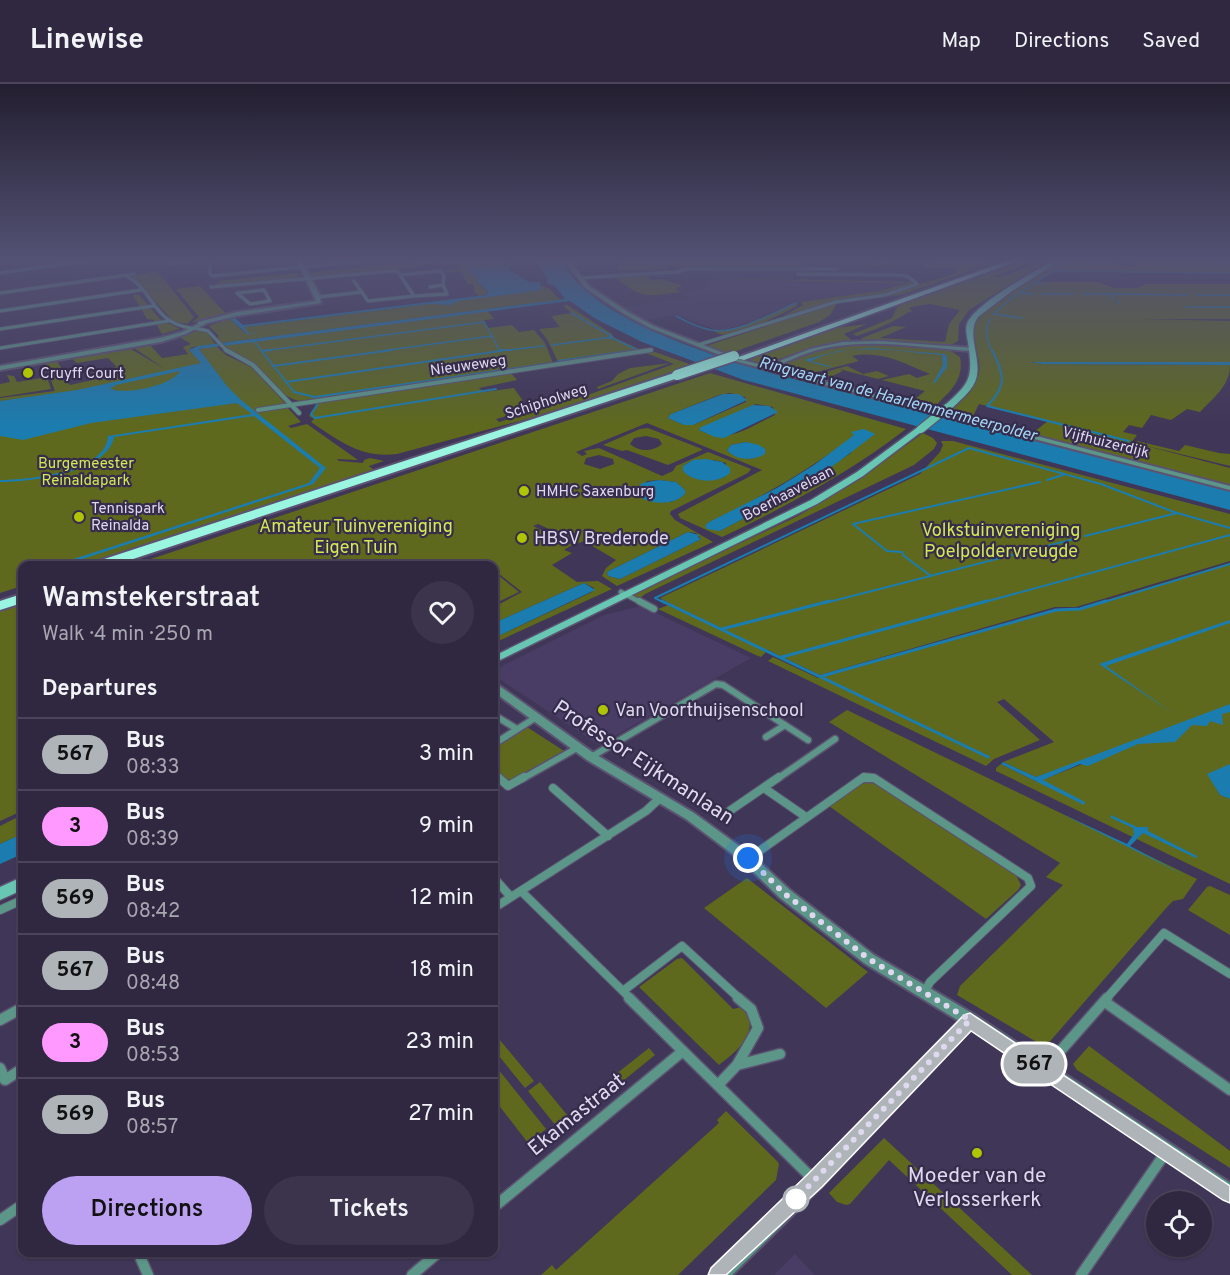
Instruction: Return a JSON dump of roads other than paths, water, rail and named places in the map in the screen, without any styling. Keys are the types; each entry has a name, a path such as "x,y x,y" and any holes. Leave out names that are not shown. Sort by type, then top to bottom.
{"highway":[{"path":"830,325 837,317"},
{"name":"Schipholweg","path":"137,561 854,317"},
{"path":"830,325 854,324"},
{"name":"Schipholweg","path":"112,561 681,377"},
{"path":"0,597 18,591"},
{"path":"0,606 18,599"}],"main road":[{"path":"972,349 970,324 975,317"},
{"name":"Boerhaavelaan","path":"498,650 668,573 814,502 860,474 911,437 968,389 976,370 972,349"},
{"name":"Boerhaavelaan","path":"498,658 624,593"},
{"path":"0,886 18,877"},
{"path":"0,894 18,885"}],"street":[{"path":"0,329 83,317"},
{"path":"164,317 177,326 208,331 232,355 253,365 299,413"},
{"path":"0,368 133,345 179,334 205,322 227,317"},
{"name":"Vijfhuizerdijk","path":"633,317 652,327 749,364 769,367 793,376 1230,488"},
{"path":"698,345 789,317"},
{"path":"0,348 168,321"},
{"path":"769,367 808,351 835,345 866,344 972,349"},
{"name":"Nieuweweg","path":"258,410 290,403 651,350"},
{"path":"624,593 654,609"},
{"path":"591,757 716,684 723,685 808,740"},
{"name":"Professor Eijkmanlaan","path":"498,690 577,748 690,816 748,858 785,894 869,959 970,1020 1230,1193"},
{"name":"Professor Eijkmanlaan","path":"498,698 523,714 535,718"},
{"path":"498,717 517,729"},
{"path":"498,741 535,718"},
{"path":"766,736 785,725"},
{"path":"728,812 835,739"},
{"path":"498,777 508,786 577,748"},
{"path":"748,858 864,777 874,778 1028,878 1031,886 930,982 925,991"},
{"path":"554,788 608,836"},
{"path":"764,788 806,817"},
{"path":"498,905 646,811 660,798"},
{"path":"498,882 511,897"},
{"path":"521,891 815,1181"},
{"path":"0,910 18,902"},
{"path":"1046,1072 1055,1057 1106,1002 1164,933 1230,974"},
{"path":"623,991 682,946 751,1009 758,1028 737,1065 718,1085"},
{"path":"1106,1002 1230,1090"},
{"path":"0,1020 18,1010"},
{"path":"719,1275 815,1181 970,1020"},
{"name":"Ekamastraat","path":"498,1205 684,1051"},
{"path":"737,1065 780,1054"},
{"path":"0,1068 5,1080 18,1074"},
{"path":"1084,1274 1166,1151"},
{"path":"0,1220 18,1208"},
{"path":"140,1257 148,1275"},
{"path":"412,1275 433,1257"}],"water":[{"path":"328,317 244,327 248,333 259,333 247,334 230,319 235,318 243,325"},
{"path":"428,317 450,317 199,349 227,386 241,400 326,468 313,484 76,561 67,561 309,483 320,468 254,416 114,437 108,449 83,467 47,477 0,482 0,480 46,476 81,466 104,448 108,436 252,414 237,403 91,423 23,440 0,436 0,401 77,390 201,363 189,350 198,346","holes":["180,371 168,381 138,390 110,389 116,385"]},
{"path":"593,317 625,317 688,346 774,374 1230,491 1230,510 744,380 642,342"},
{"path":"871,348 944,354 947,356 947,367 933,383 943,365 942,355 875,349 842,351 811,361 832,367 804,360 838,351"},
{"path":"1030,362 1230,362 1230,365 1043,364"},
{"path":"723,394 739,394 747,400 693,425 684,425 668,418 671,414"},
{"path":"753,405 769,406 778,412 724,438 699,430 701,427"},
{"path":"864,429 875,434 792,493 720,531 707,529 705,526 777,488 814,465 854,435 851,432"},
{"path":"746,442 759,445 765,449 765,454 745,459 727,450 731,445"},
{"path":"706,459 722,462 730,468 730,473 719,479 706,481 693,478 683,471 683,466 693,460"},
{"path":"659,480 676,482 685,490 685,494 674,501 661,503 648,501 637,495 636,490 642,483"},
{"path":"688,532 699,535 701,539 620,579 608,576 607,572"},
{"path":"584,583 595,590 498,636 498,621"},
{"path":"1230,620 1230,623 1106,666 1174,714 1099,664"},
{"path":"1230,704 1230,712 1222,714 1223,725 1210,721 1207,726 1192,725 1175,742 1138,744 1088,766 1080,764 1043,780 1085,802 1084,805 1001,764 1003,762 1036,777"},
{"path":"1230,764 1230,799 1220,795 1207,774"},
{"path":"1058,812 1127,844 1134,834 1133,828 1111,818 1111,815 1137,827 1148,827 1148,831 1197,856 1196,858 1143,833 1130,846 1186,876"},
{"path":"18,836 18,856 0,864 0,844"}],"waterway":[{"path":"578,317 613,337 611,337"},
{"path":"677,317 702,328 721,331 743,326 766,317"},
{"path":"1012,317 1022,318"},
{"path":"990,319 986,335 992,351"},
{"path":"262,351 484,322 492,336"},
{"path":"381,351 492,336"},
{"path":"492,336 499,350"},
{"path":"552,345 611,337"},
{"path":"611,337 638,350 630,351"},
{"path":"254,341 262,351"},
{"path":"509,350 544,346"},
{"path":"261,350 274,366"},
{"path":"262,351 272,350"},
{"path":"274,366 392,350"},
{"path":"499,350 509,350"},
{"path":"500,351 509,350"},
{"path":"558,361 637,350"},
{"name":"Ringvaart van de Haarlemmermeerpolder","path":"992,350 1002,379 998,392 987,406 1129,441"},
{"path":"286,382 500,351"},
{"path":"286,382 294,392 315,397 552,363"},
{"path":"274,366 286,382"},
{"path":"319,402 311,414 315,418 496,389"},
{"path":"550,404 552,399"},
{"path":"665,603 655,598 969,448 1101,484 1174,512 1230,528"},
{"path":"1047,480 1063,475"},
{"path":"931,576 904,556 902,552 887,551 853,524 1040,482"},
{"path":"1085,536 1177,513"},
{"path":"981,603 1230,535"},
{"path":"931,576 1078,538"},
{"path":"1101,603 1230,564"},
{"path":"825,603 931,576"},
{"path":"662,601 988,757"},
{"path":"722,629 830,601"},
{"path":"782,657 987,601"},
{"path":"822,676 1056,610 1080,609 1106,601"}],"place":[{"name":"Cruyff Court","path":"28,373"},
{"name":"HMHC Saxenburg","path":"524,491"},
{"name":"Tennispark Reinalda","path":"79,517"},
{"name":"HBSV Brederode","path":"522,538"},
{"name":"Van Voorthuijsenschool","path":"603,710"},
{"name":"Moeder van de Verlosserkerk","path":"977,1153"}],"park label":[{"name":"Burgemeester Reinaldapark","path":"86,472"},
{"name":"Amateur Tuinvereniging Eigen Tuin","path":"356,536"},
{"name":"Volkstuinvereniging Poelpoldervreugde","path":"1001,540"}]}
